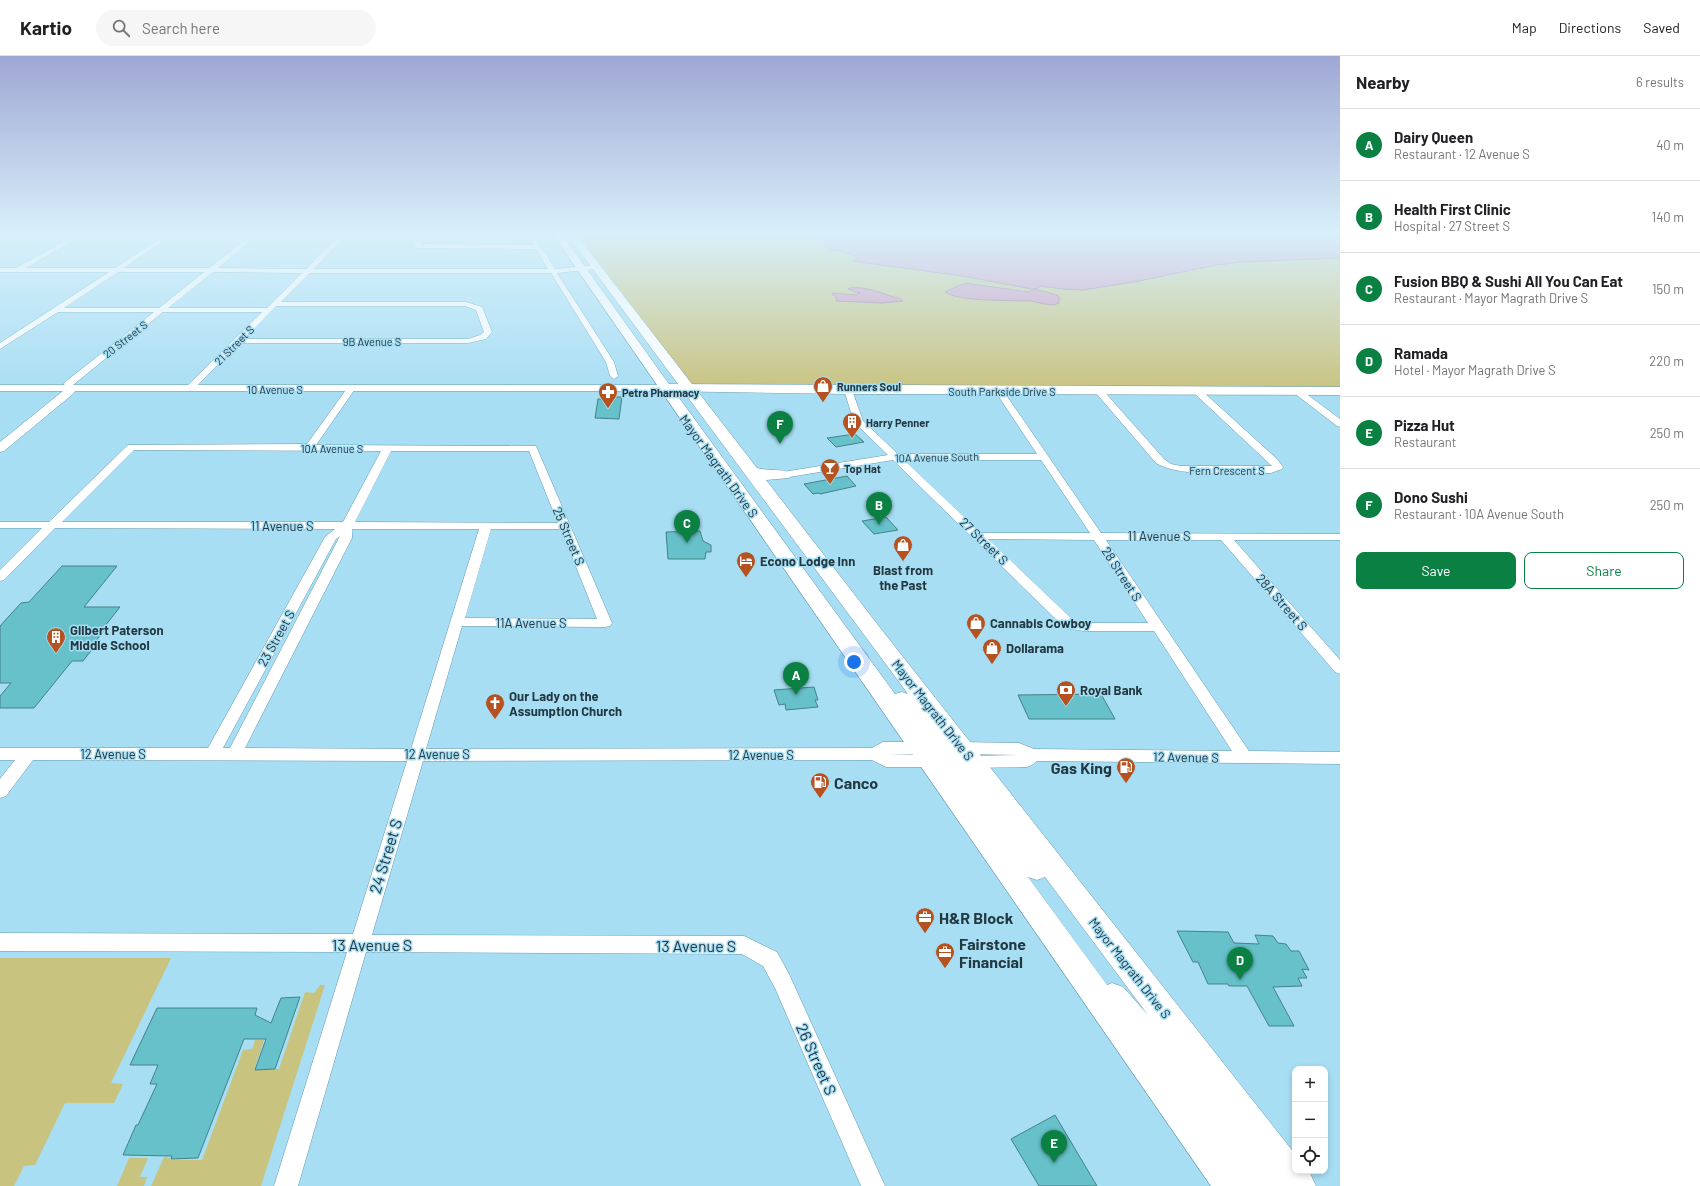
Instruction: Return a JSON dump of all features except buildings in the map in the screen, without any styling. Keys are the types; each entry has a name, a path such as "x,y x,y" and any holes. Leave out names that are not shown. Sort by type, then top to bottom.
{"main road":[{"path":"592,286 625,333 638,342 677,391"},
{"name":"Mayor Magrath Drive S","path":"608,286 815,599 844,625 947,755 1095,923 1298,1186"},
{"name":"Mayor Magrath Drive S","path":"677,391 736,451 765,490 947,755 1057,940 1232,1186"},
{"name":"South Parkside Drive S","path":"677,391 848,393 1300,393 1340,391"},
{"name":"South Parkside Drive S","path":"1300,393 1340,396"},
{"path":"752,472 768,476 782,476"},
{"path":"765,490 771,481 782,476"},
{"path":"1057,940 1133,1021 1233,1149 1261,1175 1290,1186"}],"street":[{"path":"0,347 93,286"},
{"name":"20 Street S","path":"0,448 68,392 70,388 68,384 192,286"},
{"name":"21 Street S","path":"190,388 294,286"},
{"path":"562,286 610,362 614,376"},
{"name":"9B Avenue S","path":"238,341 468,341 482,338 488,334 479,309 466,304 276,304"},
{"path":"57,310 269,310"},
{"name":"10 Avenue S","path":"0,388 550,389 568,392 677,391"},
{"path":"309,448 351,389"},
{"name":"27 Street S","path":"848,393 859,422 1070,625 1084,627 1157,627"},
{"name":"28 Street S","path":"1001,393 1245,758"},
{"name":"Fern Crescent S","path":"1101,393 1160,461 1168,466 1181,469 1264,470 1271,470 1278,467 1200,393"},
{"path":"1300,393 1340,424"},
{"name":"10A Avenue S","path":"52,525 131,447 533,448"},
{"name":"23 Street S","path":"212,755 331,537 346,526 387,448"},
{"name":"25 Street S","path":"533,448 605,623"},
{"name":"10A Avenue South","path":"782,476 896,457 1045,457"},
{"name":"11 Avenue S","path":"0,525 565,526"},
{"path":"0,577 52,525"},
{"name":"23 Street S","path":"234,755 346,538 346,526"},
{"name":"24 Street S","path":"286,1186 358,944 486,526"},
{"name":"11 Avenue S","path":"979,536 1340,537"},
{"name":"28A Street S","path":"1224,536 1340,669"},
{"name":"11A Avenue S","path":"457,622 605,623"},
{"name":"12 Avenue S","path":"0,754 875,754 886,761 947,755 1027,761 1033,755 1340,758"},
{"path":"0,791 29,754"},
{"name":"13 Avenue S","path":"0,942 744,945"},
{"name":"26 Street S","path":"744,945 770,959 782,981 873,1186"}],"shaded area":[{"path":"617,286 1019,286 1032,288 1040,286 1083,290 1112,286 1340,286 1340,388 698,386 690,383"},
{"path":"958,286 984,286 1028,292 1039,290 1057,295 1059,297 1059,303 1048,305 1033,301 973,299 952,295 945,292"},
{"path":"1014,286 1110,286 1083,290 1040,286 1038,287 1039,288 1032,289"},
{"path":"848,289 871,290 899,298 903,301 882,303 836,301 837,298 832,293 855,295 860,293"},
{"path":"0,958 171,958 111,1083 123,1084 114,1103 65,1103 35,1165 24,1166 14,1186 0,1186"},
{"path":"320,985 325,985 261,1186 151,1186 164,1157 170,1158 170,1160 202,1160 243,1050 252,1049 255,1040 264,1040 254,1070 279,1069 305,992 314,993"},
{"path":"129,1158 148,1158 140,1177 147,1177 144,1186 117,1186"}],"place":[{"name":"Runners Soul","path":"823,403"},
{"name":"Petra Pharmacy","path":"608,409"},
{"name":"Harry Penner","path":"852,439"},
{"name":"Dono Sushi","path":"780,444"},
{"name":"Top Hat","path":"830,485"},
{"name":"Health First Clinic","path":"879,525"},
{"name":"Fusion BBQ & Sushi All You Can Eat","path":"687,543"},
{"name":"Blast from the Past","path":"903,562"},
{"name":"Econo Lodge Inn","path":"746,578"},
{"name":"Cannabis Cowboy","path":"976,640"},
{"name":"Gilbert Paterson Middle School","path":"56,654"},
{"name":"Dollarama","path":"992,665"},
{"name":"Dairy Queen","path":"796,695"},
{"name":"Royal Bank","path":"1066,707"},
{"name":"Our Lady on the Assumption Church","path":"495,720"},
{"name":"Gas King","path":"1126,784"},
{"name":"Canco","path":"820,799"},
{"name":"H&R Block","path":"925,934"},
{"name":"Fairstone Financial","path":"945,969"},
{"name":"Ramada","path":"1240,980"},
{"name":"Pizza Hut","path":"1054,1163"}]}
